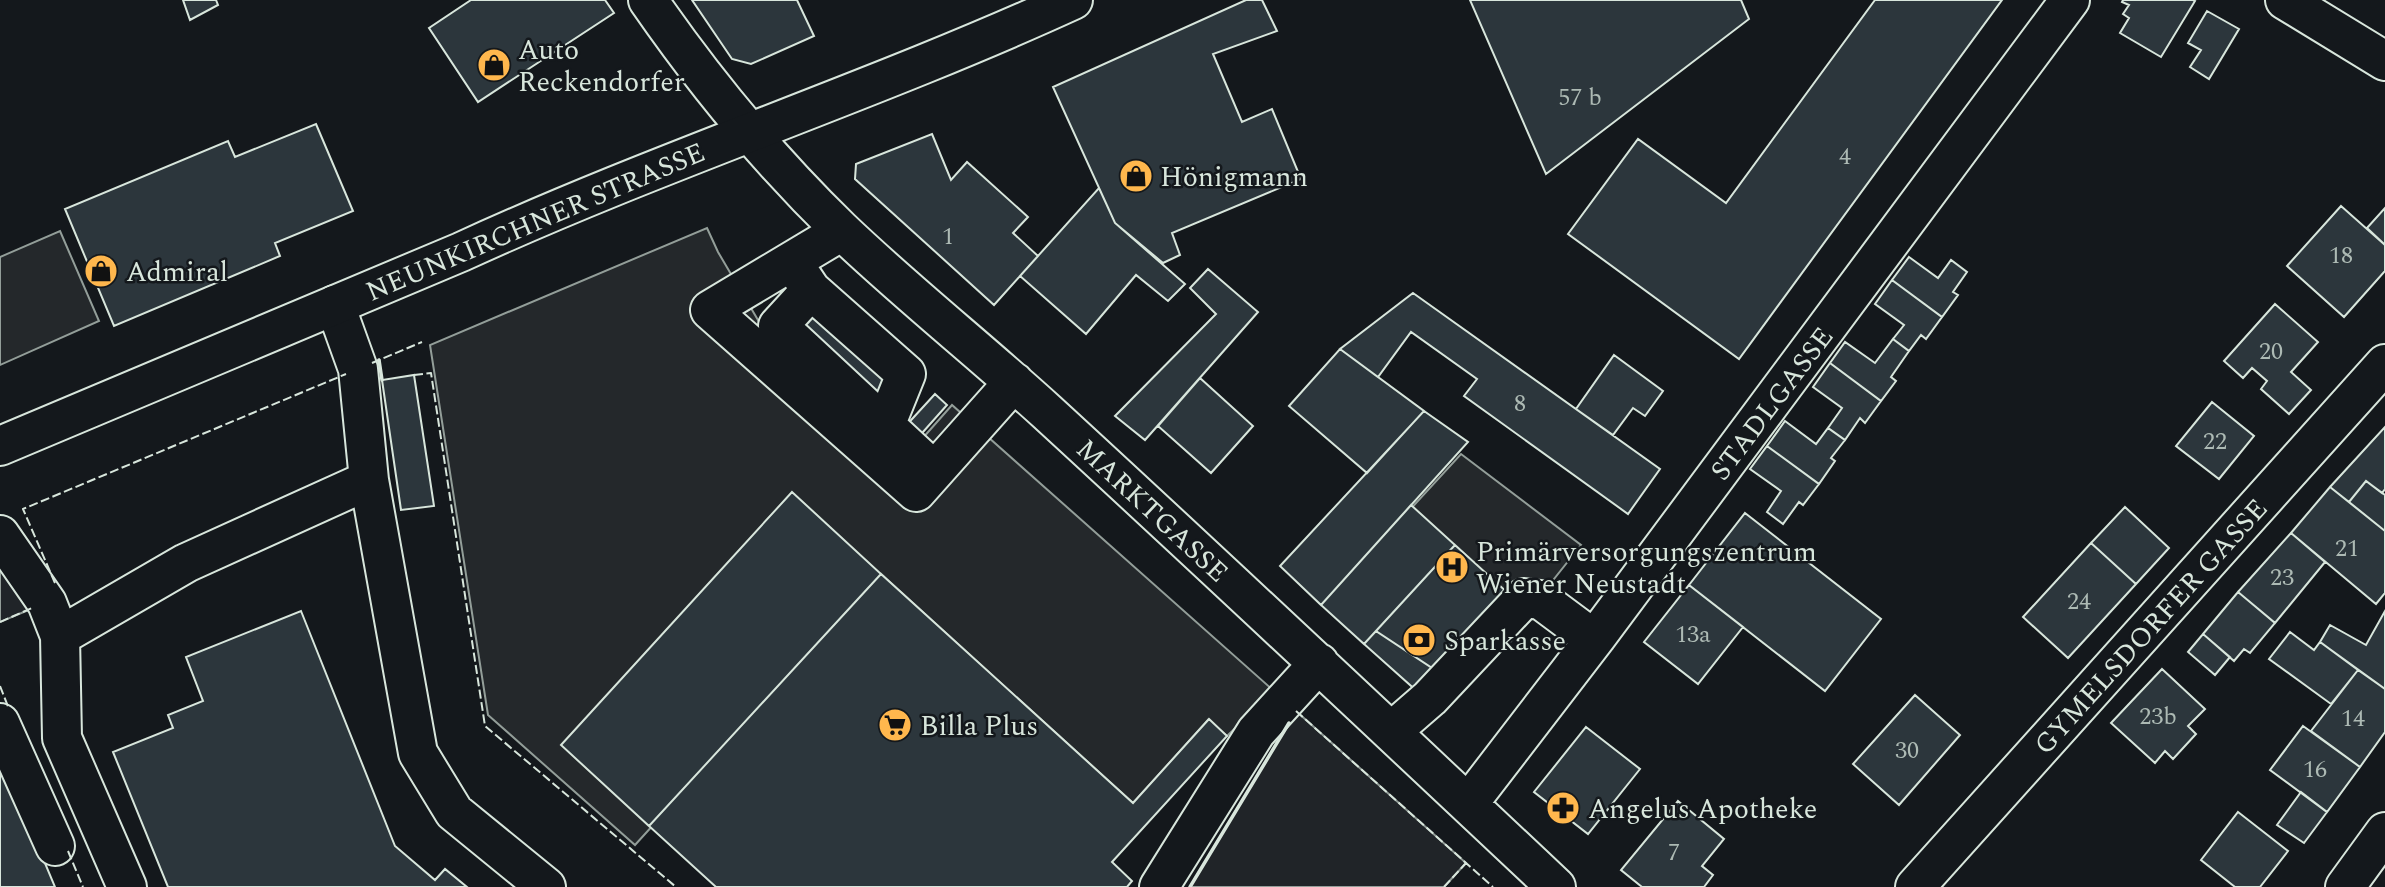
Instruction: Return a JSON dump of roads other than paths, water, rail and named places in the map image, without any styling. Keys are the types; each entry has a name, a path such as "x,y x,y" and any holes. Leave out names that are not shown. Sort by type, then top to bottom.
{"street":[{"name":"MARKTGASSE","path":"648,0 683,51 802,190 842,231 1014,382 1392,731 1556,887"},
{"name":"NEUNKIRCHNER STRASSE","path":"0,446 513,228 1025,22 1073,0"},
{"name":"STADLGASSE","path":"1468,804 1597,636 2070,0"},
{"path":"2285,0 2385,61"},
{"path":"842,231 801,276 778,326 886,426 917,490"},
{"path":"801,276 710,310 917,490"},
{"path":"801,276 906,374 886,426"},
{"path":"335,305 358,369 369,480 418,752 454,812 546,887"},
{"name":"GYMELSDORFER GASSE","path":"1915,887 2385,364"},
{"path":"917,490 1014,382"},
{"path":"60,636 186,563 369,480"},
{"path":"0,535 47,603 60,636 62,738 127,887"},
{"path":"1392,731 1430,698 1524,598 1541,600 1584,632 1597,636"},
{"path":"1159,887 1256,732 1319,663"},
{"path":"0,723 55,846"},
{"path":"2345,887 2385,832"}],"place":[{"name":"Auto Reckendorfer","path":"494,65"},
{"name":"Hönigmann","path":"1136,176"},
{"name":"Admiral","path":"101,271"},
{"name":"Primärversorgungszentrum Wiener Neustadt","path":"1452,567"},
{"name":"Sparkasse","path":"1419,640"},
{"name":"Billa Plus","path":"895,725"},
{"name":"Angelus Apotheke","path":"1563,808"}]}
